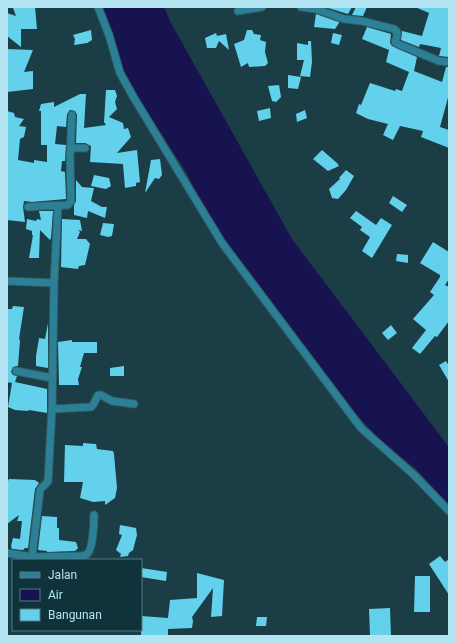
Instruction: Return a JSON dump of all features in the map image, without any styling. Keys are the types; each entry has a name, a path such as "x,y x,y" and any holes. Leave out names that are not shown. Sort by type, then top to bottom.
{"street":[{"path":"98,7 109,35 120,73 222,243 360,428 414,475 449,511"},
{"path":"238,10 262,7"},
{"path":"301,7 316,9 344,19 362,21 394,29 397,32 395,42 398,44 438,61 449,62"},
{"path":"28,208 68,205 71,201 72,115"},
{"path":"71,148 85,148"},
{"path":"32,557 40,490 41,487 47,484 48,481 52,409 54,283 58,206"},
{"path":"7,281 54,283"},
{"path":"16,370 52,378"},
{"path":"52,409 91,406 98,395 112,401 134,404"},
{"path":"7,553 32,557 80,556 86,554 88,553 91,544 94,515"}],"water":[{"path":"103,7 164,7 171,23 292,239 448,446 449,505 416,469 381,441 354,412 209,218 186,172 142,104 121,66"}],"building":[{"path":"35,7 37,29 21,29 21,47 7,36 7,13 16,16 13,8"},
{"path":"325,7 352,7 348,14"},
{"path":"356,7 367,7 363,16 352,15"},
{"path":"415,7 449,7 449,57 439,56 441,48 420,44 419,47 401,40 402,31 422,36 429,13"},
{"path":"316,14 339,23 335,29 314,27"},
{"path":"367,27 391,34 390,43 392,46 417,57 414,71 442,82 446,67 449,67 449,94 440,127 449,130 449,148 421,137 423,131 400,126 393,140 383,135 388,124 368,119 356,113 370,83 395,91 396,89 402,91 409,72 386,62 389,50 362,39"},
{"path":"91,30 92,40 87,43 74,45 75,39 73,35"},
{"path":"247,30 252,30 254,34 261,35 260,40 266,42 265,52 268,63 265,66 249,67 248,63 241,67 234,44 244,40"},
{"path":"216,33 217,36 226,34 229,50 219,41 216,48 207,48 205,38"},
{"path":"333,33 342,35 339,45 331,43"},
{"path":"308,41 311,41 312,62 310,77 300,76 304,60 297,60 297,43 308,45"},
{"path":"7,49 33,50 24,72 33,71 33,89 7,92"},
{"path":"288,75 301,77 298,89 288,88"},
{"path":"279,85 281,97 276,102 272,101 268,86"},
{"path":"106,90 115,90 117,96 115,102 117,109 109,117 123,123 124,129 128,128 131,137 117,153 137,150 140,182 136,183 136,186 125,188 123,164 90,162 91,146 85,143 76,143 77,115 75,111 70,110 67,114 66,127 57,126 55,144 66,145 65,161 62,161 61,171 65,172 66,199 32,202 24,201 23,207 25,222 7,220 7,111 14,113 15,117 24,119 19,126 26,127 24,137 20,139 18,160 34,163 34,160 47,162 47,145 41,145 41,111 39,111 41,104 54,102 54,107 80,94 86,94 84,128 106,125 104,122"},
{"path":"270,108 271,118 259,121 257,111"},
{"path":"305,110 307,118 297,122 296,114"},
{"path":"322,150 339,166 328,171 313,159"},
{"path":"160,159 162,175 159,179 155,178 145,193 151,160"},
{"path":"346,170 354,176 346,190 338,199 332,198 329,189 340,179 339,178"},
{"path":"94,175 109,178 111,186 106,189 91,186"},
{"path":"76,180 82,187 94,188 91,201 102,207 107,207 105,218 88,211 87,218 74,215"},
{"path":"393,196 407,205 402,212 389,203"},
{"path":"39,211 53,211 51,238 50,240 40,230 39,258 29,258 33,235 32,231 26,229 27,219 36,221 37,219 41,220"},
{"path":"356,211 376,225 381,218 392,225 372,258 362,251 370,237 360,230 362,227 350,218"},
{"path":"62,219 80,220 82,231 78,230 80,232 77,239 86,239 90,244 85,265 79,266 78,269 61,267"},
{"path":"103,223 114,224 112,236 108,237 100,235"},
{"path":"433,242 449,252 449,279 445,285 449,287 449,321 437,337 435,336 420,354 412,348 426,330 413,319 434,295 430,292 440,277 440,275 420,263"},
{"path":"397,254 408,255 408,263 396,261"},
{"path":"13,306 24,307 19,339 18,366 13,367 11,372 13,375 17,376 15,382 47,389 47,413 29,410 15,410 8,407 12,383 7,382 7,309 12,309"},
{"path":"48,323 48,368 36,366 36,356 39,338 45,339"},
{"path":"391,325 397,333 388,340 382,333"},
{"path":"72,340 72,342 97,342 97,353 84,353 78,379 79,385 59,385 58,342"},
{"path":"446,361 449,366 449,382 439,365"},
{"path":"124,366 124,376 110,376 110,368"},
{"path":"83,443 96,444 97,449 113,451 117,488 115,498 105,505 105,501 93,502 80,498 83,482 64,482 65,445 83,446"},
{"path":"9,479 35,480 39,483 35,489 28,548 23,550 12,549 11,546 13,538 20,539 22,521 17,521 19,515 7,524 7,483"},
{"path":"42,516 57,517 59,540 76,542 78,548 75,551 47,552 38,550"},
{"path":"120,525 136,528 137,535 133,550 128,556 120,557 121,554 116,550 122,535 119,534"},
{"path":"440,556 445,562 449,559 449,595 429,564"},
{"path":"142,568 167,572 166,581 142,577"},
{"path":"197,573 224,580 222,616 211,617 213,588 192,617 192,628 168,629 168,636 141,636 142,616 168,618 170,600 197,598"},
{"path":"415,576 430,576 430,612 414,612"},
{"path":"390,608 391,636 370,636 369,609"},
{"path":"257,617 267,617 266,626 256,626"}]}
